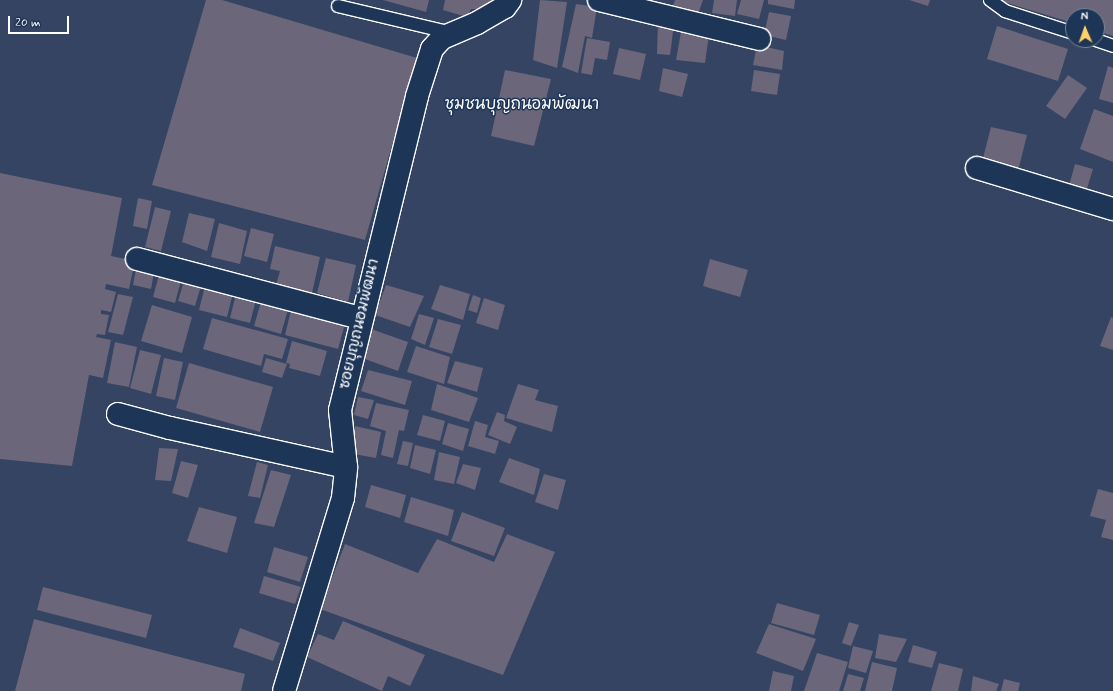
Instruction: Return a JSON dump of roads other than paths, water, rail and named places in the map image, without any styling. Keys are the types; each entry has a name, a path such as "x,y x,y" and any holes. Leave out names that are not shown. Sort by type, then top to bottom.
{"street":[{"name":"ซอยบุญถนอมพัฒนา","path":"284,691 343,498 346,467 340,410 361,318 417,96 432,49 436,42 505,7 510,0"},
{"path":"599,0 759,39"},
{"path":"977,168 1113,209"},
{"path":"137,259 361,318"},
{"path":"118,414 170,428 346,467"}],"lane":[{"path":"990,0 1005,11 1065,30"},
{"path":"338,6 453,33"}],"district":[{"name":"ชุมชนบุญถนอมพัฒนา","path":"522,105"}]}
